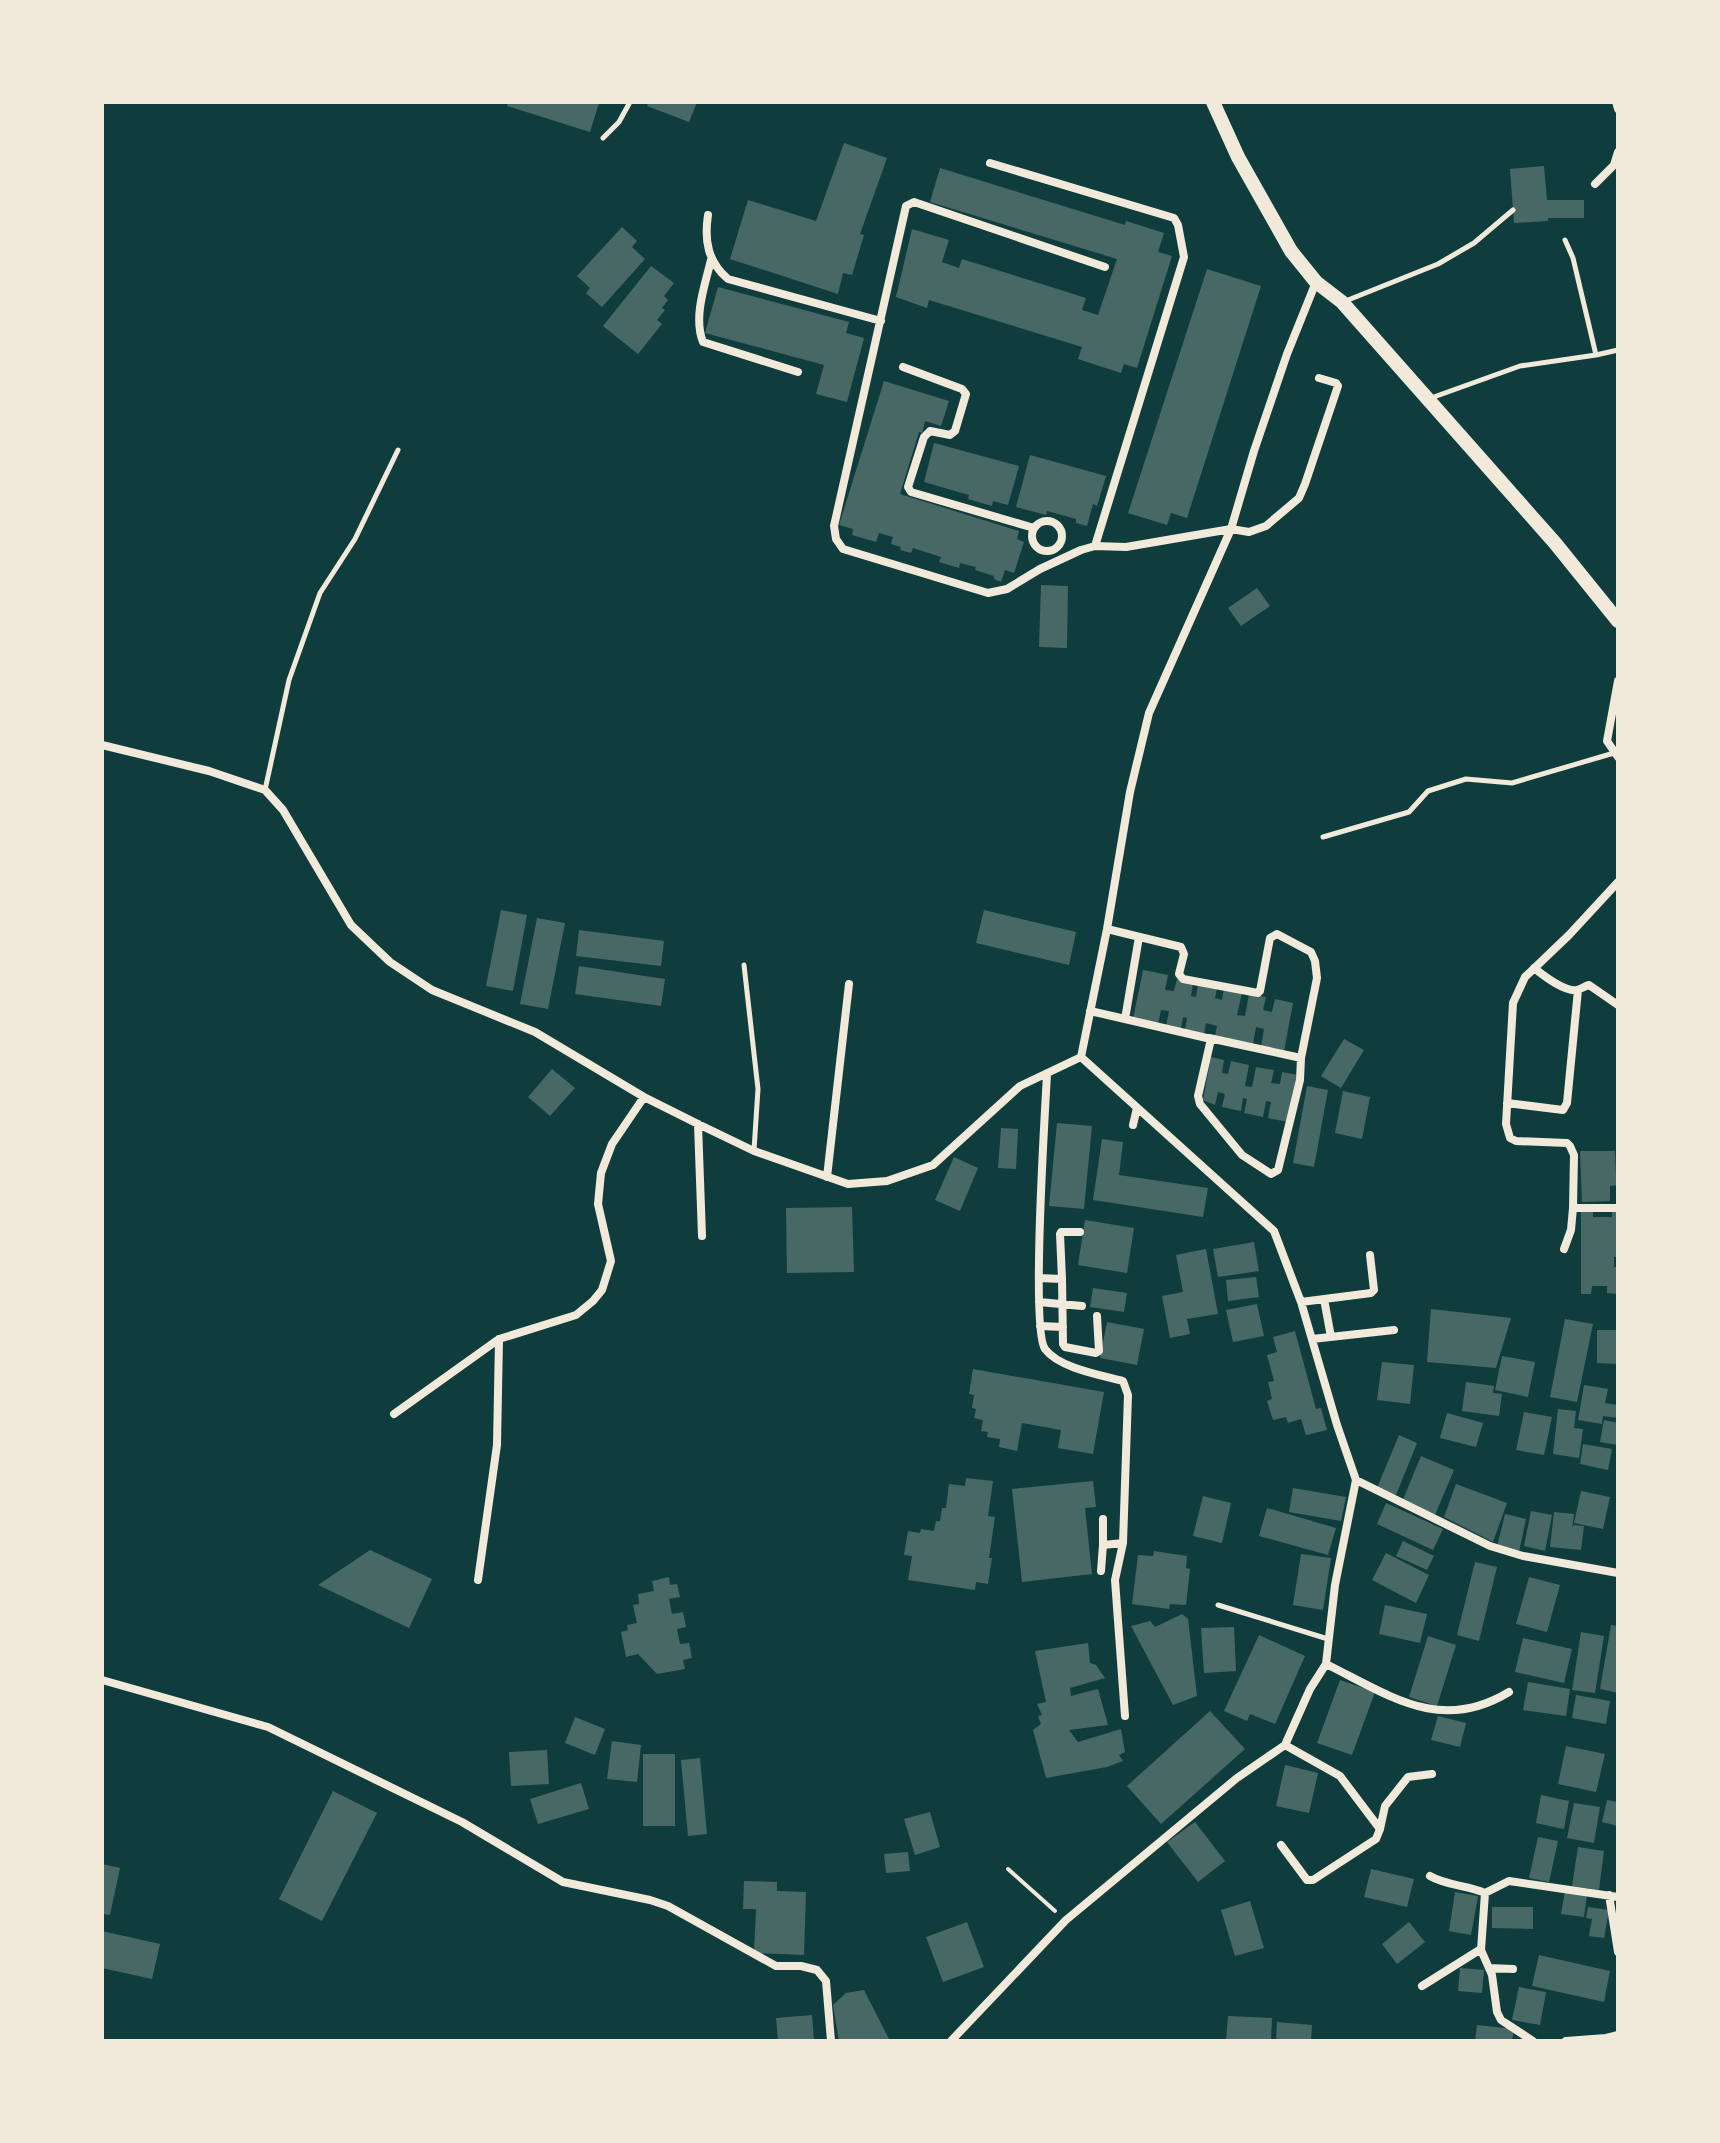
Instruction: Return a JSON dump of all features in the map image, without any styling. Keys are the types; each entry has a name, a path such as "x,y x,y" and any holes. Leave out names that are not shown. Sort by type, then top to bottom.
{"street":[{"path":"1213,102 1238,157 1291,251 1316,282 1342,302 1555,543 1618,621"},
{"path":"1616,102 1618,109"},
{"path":"1595,184 1614,165 1618,152"},
{"path":"990,163 1174,218 1178,225 1184,257 1095,546"},
{"path":"1105,267 914,202 906,206 834,526 836,539 843,549 988,593 1007,589 1040,569 1095,546 1126,547 1231,529 1249,532 1266,526 1299,498 1338,386 1319,378"},
{"path":"708,215 705,233 711,260 699,316 699,334 703,342 798,372"},
{"path":"711,260 728,279 881,321"},
{"path":"1081,1057 1130,792 1149,713 1231,529 1287,354 1316,282"},
{"path":"903,367 962,389 966,394 955,431 950,435 930,431 924,437 908,487 911,492 1034,528"},
{"path":"1047,520 1055,523 1061,528 1061,543 1055,549 1041,550 1032,536 1034,528 1039,522 1047,520"},
{"path":"1061,543 1081,550"},
{"path":"1616,755 1607,741 1618,681"},
{"path":"102,745 209,771 265,790 283,810 351,925 390,962 432,990 535,1032 644,1097 698,1124 754,1151 848,1184 887,1181 933,1165 1020,1086 1081,1057"},
{"path":"1564,1249 1571,1230 1573,1208 1574,1155 1570,1146 1567,1143 1516,1141 1510,1138 1506,1124 1513,1003 1525,977 1618,882"},
{"path":"1107,929 1181,947 1184,954 1179,974 1183,979 1258,993 1270,938 1277,934 1311,952 1317,978 1301,1058 1300,1080 1278,1170 1271,1174 1242,1155 1200,1104 1198,1096 1209,1038"},
{"path":"1125,1019 1139,937"},
{"path":"1534,968 1558,985 1578,990 1589,985 1618,1005"},
{"path":"827,1177 849,984"},
{"path":"1507,1103 1563,1110 1567,1103 1578,990"},
{"path":"1090,1011 1301,1058"},
{"path":"951,2041 1066,1920 1237,1778 1285,1745 1310,1689 1326,1664 1335,1585 1356,1480 1301,1302 1274,1231 1081,1057"},
{"path":"1047,1074 1039,1278 1042,1346 1054,1359 1123,1381 1128,1395 1123,1543 1115,1580 1125,1716"},
{"path":"394,1414 499,1339 576,1315 602,1290 611,1261 598,1204 601,1173 612,1144 644,1097"},
{"path":"1133,1125 1137,1108"},
{"path":"698,1124 702,1236"},
{"path":"1573,1208 1618,1208"},
{"path":"1080,1232 1060,1234 1065,1347 1099,1351 1097,1316"},
{"path":"1301,1302 1371,1293 1374,1290 1370,1255"},
{"path":"1039,1278 1062,1279"},
{"path":"1324,1299 1331,1337"},
{"path":"1039,1302 1082,1306"},
{"path":"1040,1326 1063,1327"},
{"path":"1312,1339 1394,1330"},
{"path":"478,1580 497,1445 499,1339"},
{"path":"1356,1480 1490,1546 1523,1556 1618,1573"},
{"path":"1101,1571 1103,1519"},
{"path":"1103,1545 1123,1543"},
{"path":"1326,1664 1412,1706 1437,1711 1491,1703 1509,1692"},
{"path":"102,1680 268,1727 462,1822 563,1882 668,1906 776,1966 801,1966 817,1970 826,1981 831,2041"},
{"path":"1285,1745 1340,1776 1380,1829"},
{"path":"1281,1845 1307,1880 1313,1880 1376,1839 1385,1806 1408,1777 1432,1774"},
{"path":"1430,1876 1485,1893"},
{"path":"1485,1893 1509,1881 1614,1896 1618,1952"},
{"path":"1485,1893 1481,1949 1492,1975 1497,2012 1501,2020 1530,2040"},
{"path":"1422,1986 1481,1949"},
{"path":"1489,1968 1513,1969"},
{"path":"1566,2041 1618,2035"}],"lane":[{"path":"603,138 619,122 630,102"},
{"path":"1342,302 1438,264 1474,243 1513,210"},
{"path":"1565,240 1573,258 1596,355"},
{"path":"1427,399 1520,366 1618,350"},
{"path":"265,790 289,680 320,593 355,539 398,450"},
{"path":"1323,837 1409,812 1428,791 1466,779 1512,783 1616,755"},
{"path":"744,965 758,1089 754,1151"},
{"path":"1218,1605 1329,1639"}],"path":[{"path":"1008,1869 1066,1920"}],"building":[{"path":"508,102 599,103 590,132 507,106"},
{"path":"649,102 697,102 689,122 647,106"},
{"path":"844,143 887,158 860,234 864,235 852,275 843,273 838,294 730,259 748,200 816,221"},
{"path":"1544,166 1547,200 1584,200 1584,218 1548,218 1548,221 1514,223 1510,169"},
{"path":"940,168 1125,225 1126,221 1164,233 1158,252 1172,256 1137,368 1124,364 1121,373 1078,359 1082,347 929,300 927,308 896,297 912,229 949,240 942,262 959,268 962,259 1086,298 1082,310 1098,315 1117,259 930,202"},
{"path":"622,227 637,241 632,247 645,259 602,307 586,293 590,288 577,276"},
{"path":"651,266 674,283 664,296 668,300 657,320 662,324 638,354 603,326"},
{"path":"1207,269 1261,286 1187,518 1171,513 1167,525 1128,513"},
{"path":"718,287 849,322 846,333 864,338 847,402 816,394 824,365 705,333"},
{"path":"884,381 949,401 941,426 925,421 922,433 919,432 900,494 1019,531 1017,539 1024,542 1014,573 1005,570 1001,582 994,576 975,570 976,567 960,563 959,568 939,562 941,557 913,548 911,553 900,550 901,547 891,544 893,537 879,533 876,542 852,535 853,529 839,525"},
{"path":"934,443 1019,466 1008,505 993,501 992,506 968,499 969,495 924,482"},
{"path":"1030,455 1106,476 1087,526 1076,523 1076,519 1047,511 1046,515 1016,507"},
{"path":"1041,585 1068,586 1067,648 1039,647"},
{"path":"1257,588 1270,606 1241,626 1228,608"},
{"path":"501,910 527,915 513,991 486,986"},
{"path":"984,910 1076,932 1069,965 976,943"},
{"path":"537,918 565,923 548,1009 520,1004"},
{"path":"579,930 664,941 661,966 576,956"},
{"path":"579,966 665,979 661,1006 575,994"},
{"path":"1143,970 1168,975 1165,990 1174,991 1177,979 1193,983 1191,996 1196,997 1198,984 1217,988 1215,998 1222,1000 1224,989 1242,993 1237,1015 1245,1016 1249,994 1266,997 1263,1010 1272,1012 1275,999 1293,1003 1284,1051 1261,1047 1264,1029 1256,1027 1253,1044 1215,1036 1217,1026 1206,1023 1204,1034 1185,1030 1187,1018 1183,1017 1181,1029 1166,1026 1169,1011 1161,1010 1158,1024 1133,1019"},
{"path":"1344,1039 1364,1050 1341,1088 1321,1076"},
{"path":"1211,1057 1224,1060 1222,1073 1228,1074 1231,1061 1249,1065 1245,1086 1252,1087 1256,1067 1274,1070 1271,1083 1280,1084 1282,1072 1298,1075 1288,1122 1268,1118 1271,1102 1266,1101 1263,1117 1244,1113 1247,1099 1243,1098 1241,1111 1222,1107 1225,1094 1218,1092 1215,1105 1203,1100"},
{"path":"552,1069 575,1088 550,1116 528,1097"},
{"path":"1307,1086 1328,1090 1314,1167 1293,1163"},
{"path":"1343,1091 1370,1097 1362,1139 1335,1133"},
{"path":"1057,1123 1092,1126 1084,1209 1049,1206"},
{"path":"1001,1128 1018,1129 1016,1169 998,1168"},
{"path":"1102,1139 1123,1142 1119,1175 1208,1188 1203,1217 1093,1200"},
{"path":"1580,1151 1615,1151 1618,1185 1610,1186 1610,1201 1582,1202"},
{"path":"954,1157 978,1168 960,1211 935,1200"},
{"path":"852,1207 854,1272 787,1273 786,1208"},
{"path":"1581,1211 1593,1211 1593,1217 1612,1217 1612,1211 1618,1211 1618,1257 1614,1257 1614,1267 1618,1267 1618,1294 1607,1293 1607,1286 1592,1286 1591,1294 1581,1294"},
{"path":"1085,1220 1134,1228 1127,1273 1078,1265"},
{"path":"1254,1242 1259,1271 1218,1277 1213,1249"},
{"path":"1206,1249 1218,1314 1187,1319 1190,1334 1170,1338 1162,1296 1183,1292 1176,1255"},
{"path":"1256,1277 1259,1297 1228,1301 1226,1280"},
{"path":"1093,1288 1127,1293 1124,1312 1090,1307"},
{"path":"1257,1304 1264,1336 1233,1342 1226,1310"},
{"path":"1431,1309 1511,1318 1496,1368 1427,1362"},
{"path":"1565,1319 1593,1324 1577,1402 1550,1397"},
{"path":"1107,1322 1144,1329 1137,1365 1100,1358"},
{"path":"1597,1330 1618,1330 1618,1364 1597,1363"},
{"path":"1295,1331 1316,1409 1321,1408 1327,1430 1306,1435 1301,1419 1288,1423 1286,1417 1273,1420 1267,1401 1272,1399 1268,1382 1274,1381 1267,1355 1277,1352 1273,1337"},
{"path":"1502,1356 1535,1362 1528,1397 1495,1390"},
{"path":"1382,1362 1414,1365 1410,1404 1377,1400"},
{"path":"973,1369 1104,1392 1093,1454 1058,1448 1061,1430 1022,1423 1017,1451 999,1447 1000,1439 987,1437 988,1432 981,1431 983,1420 974,1418 974,1395 969,1394"},
{"path":"1466,1382 1494,1386 1493,1393 1502,1394 1499,1416 1462,1411"},
{"path":"1584,1385 1608,1389 1605,1403 1618,1405 1618,1418 1603,1416 1602,1424 1578,1420"},
{"path":"1558,1409 1576,1411 1574,1428 1583,1429 1579,1458 1553,1454"},
{"path":"1524,1412 1552,1417 1544,1455 1516,1450"},
{"path":"1447,1413 1483,1423 1476,1447 1440,1438"},
{"path":"1604,1420 1618,1423 1618,1445 1600,1442"},
{"path":"1399,1435 1417,1443 1396,1495 1377,1488"},
{"path":"1583,1444 1612,1449 1608,1470 1580,1464"},
{"path":"1421,1456 1454,1470 1435,1515 1402,1502"},
{"path":"966,1478 993,1481 988,1516 995,1517 988,1584 976,1582 975,1590 908,1580 912,1556 904,1555 908,1531 934,1531 942,1508 946,1508 949,1484 965,1486"},
{"path":"1093,1481 1096,1507 1085,1508 1092,1574 1022,1582 1012,1489"},
{"path":"1456,1484 1507,1503 1493,1542 1444,1517"},
{"path":"1293,1488 1346,1497 1341,1521 1289,1512"},
{"path":"1581,1491 1610,1497 1603,1529 1574,1523"},
{"path":"1203,1496 1231,1503 1222,1543 1193,1536"},
{"path":"1386,1503 1443,1529 1433,1550 1377,1524"},
{"path":"1267,1508 1336,1528 1328,1555 1259,1536"},
{"path":"1531,1511 1552,1515 1545,1551 1524,1546"},
{"path":"1554,1512 1574,1514 1572,1529 1573,1525 1584,1526 1581,1550 1550,1547"},
{"path":"1505,1514 1526,1519 1519,1552 1497,1547"},
{"path":"1403,1541 1434,1556 1427,1570 1396,1556"},
{"path":"370,1550 432,1579 409,1628 318,1585"},
{"path":"1154,1551 1187,1556 1186,1568 1190,1569 1186,1605 1170,1604 1169,1609 1132,1604 1138,1555 1153,1556"},
{"path":"1386,1553 1429,1575 1416,1603 1372,1580"},
{"path":"1301,1554 1331,1558 1323,1610 1293,1605"},
{"path":"1475,1562 1497,1567 1479,1641 1457,1635"},
{"path":"669,1577 670,1585 677,1584 680,1597 669,1599 672,1614 683,1612 686,1627 677,1629 680,1644 689,1643 692,1658 683,1660 685,1669 657,1674 638,1654 626,1657 621,1632 628,1630 627,1625 637,1623 633,1605 639,1604 638,1594 654,1591 652,1581"},
{"path":"1529,1577 1560,1585 1547,1632 1516,1624"},
{"path":"1385,1605 1427,1614 1420,1643 1379,1634"},
{"path":"1182,1614 1188,1619 1197,1696 1173,1705 1131,1626 1150,1621 1155,1627"},
{"path":"1611,1625 1618,1626 1618,1693 1600,1689"},
{"path":"1234,1627 1236,1671 1204,1673 1201,1628"},
{"path":"1581,1632 1604,1636 1595,1693 1572,1690"},
{"path":"1259,1635 1305,1656 1275,1724 1250,1714 1247,1721 1224,1711"},
{"path":"1428,1636 1456,1645 1437,1706 1409,1697"},
{"path":"1523,1638 1572,1649 1564,1683 1515,1672"},
{"path":"1088,1643 1090,1663 1096,1665 1105,1678 1070,1688 1071,1696 1098,1689 1108,1725 1069,1730 1078,1742 1121,1729 1125,1752 1119,1755 1123,1761 1107,1767 1046,1778 1033,1730 1041,1724 1038,1716 1042,1715 1037,1704 1046,1702 1035,1651"},
{"path":"1340,1680 1375,1692 1352,1755 1317,1743"},
{"path":"1528,1682 1570,1689 1566,1716 1523,1710"},
{"path":"1576,1695 1610,1701 1606,1724 1572,1718"},
{"path":"1210,1711 1245,1749 1161,1824 1127,1786"},
{"path":"1438,1716 1466,1723 1460,1747 1431,1740"},
{"path":"575,1717 605,1729 595,1755 565,1743"},
{"path":"612,1741 641,1745 637,1782 607,1779"},
{"path":"1566,1746 1605,1754 1596,1792 1558,1784"},
{"path":"547,1750 549,1784 511,1786 509,1752"},
{"path":"643,1754 675,1754 675,1826 643,1826"},
{"path":"700,1758 707,1834 688,1836 681,1760"},
{"path":"1285,1765 1318,1773 1309,1813 1276,1806"},
{"path":"581,1783 589,1809 538,1824 530,1799"},
{"path":"333,1791 377,1813 322,1921 279,1899"},
{"path":"1541,1795 1569,1801 1564,1829 1536,1823"},
{"path":"1607,1800 1618,1802 1618,1826 1602,1822"},
{"path":"1574,1803 1600,1807 1594,1843 1567,1838"},
{"path":"930,1812 940,1847 915,1855 904,1819"},
{"path":"1195,1822 1225,1861 1198,1882 1167,1842"},
{"path":"1538,1837 1558,1841 1549,1882 1529,1878"},
{"path":"1578,1847 1604,1851 1599,1890 1572,1886"},
{"path":"908,1852 910,1871 886,1873 884,1854"},
{"path":"102,1864 120,1868 110,1915 102,1914"},
{"path":"1371,1869 1414,1879 1407,1907 1364,1897"},
{"path":"744,1881 777,1882 777,1891 806,1892 804,1955 754,1953 756,1909 743,1909"},
{"path":"1565,1891 1587,1895 1584,1917 1561,1914"},
{"path":"1455,1892 1478,1896 1471,1935 1449,1931"},
{"path":"1250,1901 1264,1948 1235,1956 1221,1910"},
{"path":"1492,1907 1533,1907 1533,1929 1492,1928"},
{"path":"1588,1907 1609,1910 1604,1938 1589,1936 1592,1919 1586,1918"},
{"path":"967,1922 984,1967 943,1982 926,1937"},
{"path":"1409,1922 1425,1942 1397,1964 1382,1944"},
{"path":"102,1931 160,1944 152,1979 102,1968"},
{"path":"1539,1955 1610,1971 1604,2002 1532,1986"},
{"path":"1460,1968 1484,1970 1482,1993 1458,1991"},
{"path":"1519,1987 1546,1992 1540,2025 1512,2020"},
{"path":"864,1990 890,2041 839,2041 833,2005 846,1993"},
{"path":"812,2015 814,2041 778,2041 776,2018"},
{"path":"1228,2016 1272,2018 1271,2041 1226,2041"},
{"path":"1277,2022 1312,2025 1311,2041 1276,2041"},
{"path":"1477,2025 1514,2029 1512,2041 1475,2041"}]}
